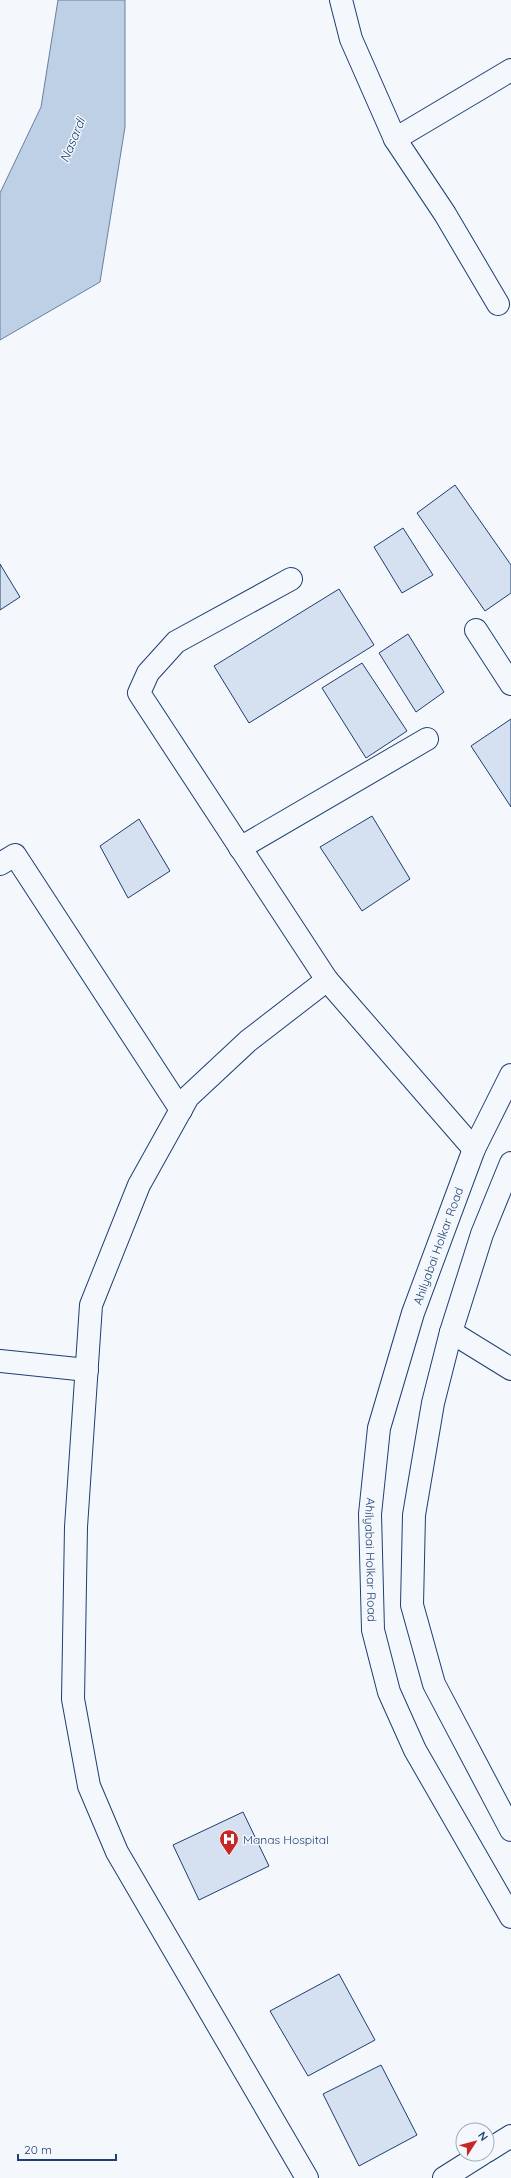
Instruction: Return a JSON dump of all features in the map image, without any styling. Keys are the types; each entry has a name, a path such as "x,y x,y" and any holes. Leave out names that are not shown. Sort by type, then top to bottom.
{"street":[{"path":"341,0 351,39 395,139 445,214 498,304"},
{"path":"395,139 511,70"},
{"path":"291,579 176,642 148,673 139,693 327,980 474,1149"},
{"path":"476,630 511,684"},
{"path":"240,848 427,739"},
{"path":"0,864 15,855 181,1110"},
{"path":"307,2178 117,1852 89,1786 73,1699 76,1527 91,1305 139,1185 188,1097 248,1041 327,980"},
{"name":"Ahilyabai Holkar Road","path":"511,1075 474,1149 413,1313 379,1428 370,1514 374,1630 389,1692 415,1750 511,1917"},
{"path":"511,1163 482,1234 451,1332 433,1403 414,1515 412,1605 434,1684 511,1830"},
{"path":"451,1332 511,1369"},
{"path":"0,1361 87,1370"},
{"path":"495,2146 511,2136"},
{"path":"444,2178 469,2162"}],"water":[{"name":"Nasardi","path":"58,0 125,0 125,127 100,282 0,340 0,193 41,107"}],"building":[{"path":"455,485 511,565 511,593 485,611 417,513"},
{"path":"403,528 433,575 402,593 374,547"},
{"path":"0,564 20,597 0,610"},
{"path":"339,589 374,645 249,723 214,666"},
{"path":"408,634 444,692 416,712 379,653"},
{"path":"362,663 407,731 366,758 322,688"},
{"path":"511,719 511,807 471,746"},
{"path":"372,816 410,879 362,911 320,847"},
{"path":"139,819 170,871 128,898 100,846"},
{"path":"243,1812 269,1866 199,1900 173,1845"},
{"path":"339,1974 375,2040 308,2076 270,2011"},
{"path":"381,2065 417,2135 359,2166 323,2094"}],"place":[{"name":"Manas Hospital","path":"229,1856"}]}
